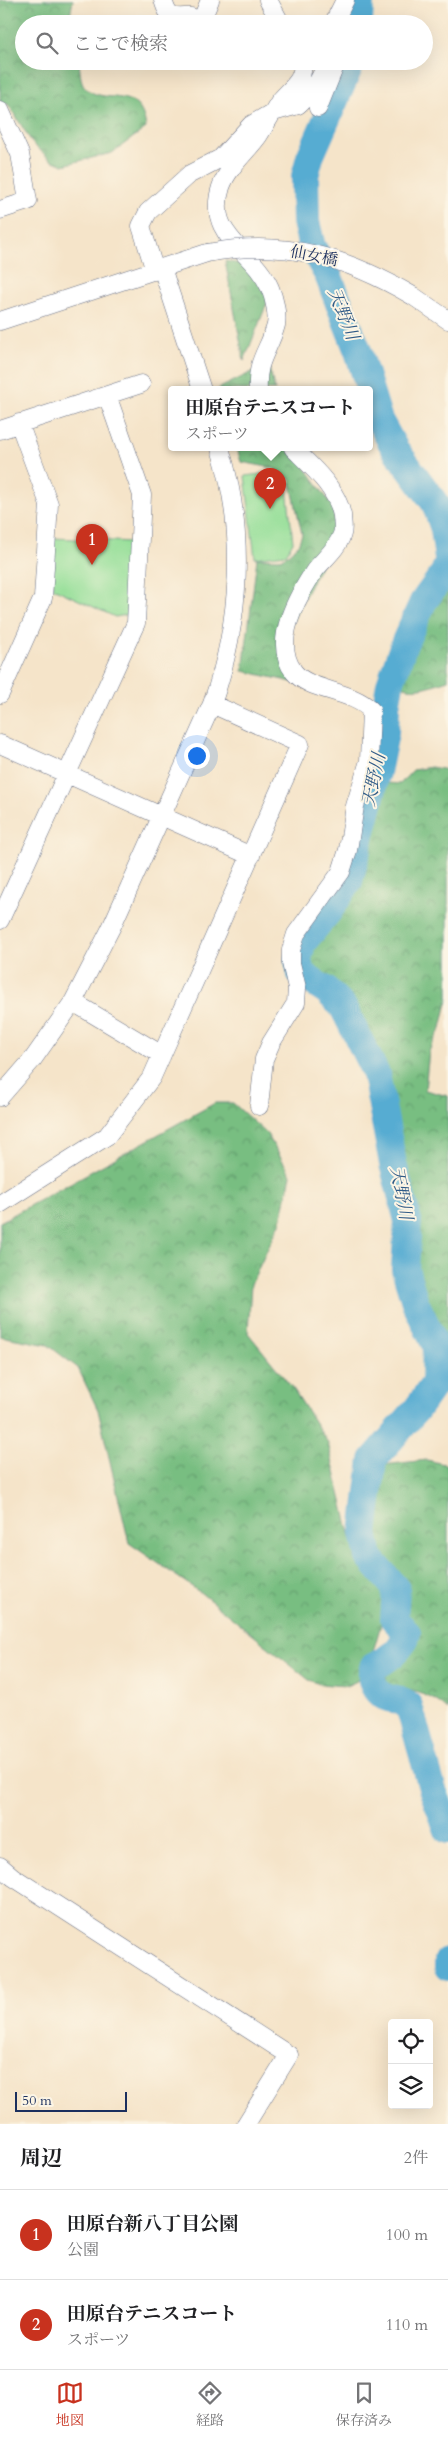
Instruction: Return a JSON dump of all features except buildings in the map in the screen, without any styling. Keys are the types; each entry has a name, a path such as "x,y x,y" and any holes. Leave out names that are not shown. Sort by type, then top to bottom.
{"street":[{"path":"163,0 169,15"},
{"path":"204,15 210,0"},
{"path":"268,0 276,15"},
{"path":"338,15 345,0"},
{"path":"345,0 347,15"},
{"path":"258,386 258,367 276,324 275,308 270,288 262,275 223,230 217,215 217,202 222,185 233,167 258,136 273,112 298,82 303,70"},
{"path":"201,386 159,270 141,226 148,212 190,174 221,158 251,125 273,112 298,105 312,92 323,70"},
{"path":"318,108 333,70"},
{"path":"0,110 20,154 28,201 0,210"},
{"name":"仙女橋","path":"0,321 207,254 230,249 252,248 316,254 345,262 379,276 448,320"},
{"path":"0,430 141,384"},
{"path":"0,920 136,622 142,495 107,395"},
{"path":"0,694 43,598 49,504 20,423"},
{"path":"0,1097 43,1046 73,1002 111,928 212,704 224,665 233,624 237,579 238,537 230,480 221,451"},
{"path":"259,1106 264,1059 271,1043 296,1003 297,988 291,963 296,934 341,872 352,832 355,806 369,761 372,732 371,710 362,701 301,679 294,672 288,660 285,644 287,626 295,606 315,571 343,533 342,513 335,496 318,474 296,451"},
{"path":"0,1204 107,1136 152,1077 300,744 212,704"},
{"path":"0,744 66,776 251,856"},
{"path":"73,1002 162,1055"},
{"path":"0,1866 13,1877 289,2055 246,2124"}],"green space":[{"path":"0,0 73,0 70,15 15,15 15,70 80,70 83,85 92,93 129,100 137,105 143,114 146,128 112,153 63,165 51,160 33,144 8,104 0,104"},
{"path":"225,261 246,265 269,298 244,361"},
{"path":"268,364 274,386 224,386"},
{"path":"238,451 294,451 333,507 336,534 281,644 298,677 292,682 243,671 257,558 280,559 286,556 298,545 302,534 290,479 273,468 241,462"},
{"path":"285,471 293,542 286,554 255,558 245,476"},
{"path":"448,498 448,680 421,688 407,688 397,680 388,658 400,625 443,558 433,509"},
{"path":"54,538 132,542 127,615 115,617 53,588"},
{"path":"431,767 448,770 448,998 441,1028 429,1051 425,1090 448,1096 448,1386 445,1383 439,1346 400,1219 394,1179 391,1119 394,1103 380,1060 360,1020 340,993 309,977 302,958 356,878 359,862 369,833 374,806 387,783 400,784 413,770"},
{"path":"215,1103 233,1103 267,1134 291,1175 281,1221 251,1284 248,1333 294,1390 328,1443 351,1538 384,1596 386,1607 370,1662 357,1681 346,1686 319,1684 309,1680 201,1593 129,1543 98,1410 78,1368 48,1345 0,1336 0,1222"},
{"path":"427,1460 448,1465 448,1710 434,1699 387,1684 386,1672 388,1666 401,1653 411,1630 402,1618 399,1587 391,1574 381,1564 372,1548 368,1514 377,1468 383,1465"}],"waterway":[{"name":"天野川","path":"359,15 360,0"},
{"name":"天野川","path":"348,70 310,157 305,176 306,222 312,247 328,275 358,351 369,386"},
{"name":"天野川","path":"373,400 379,420 395,449 435,503 444,529 448,559"},
{"name":"天野川","path":"448,562 444,573 423,602 404,644 390,684 386,706 385,733 377,772 349,881 328,912 302,943 298,960 301,974 327,991 343,1007 376,1074 393,1164 408,1221 405,1269 415,1302 436,1346 435,1383 416,1410 373,1460 364,1533 369,1557 396,1589 394,1619 407,1633 398,1649 373,1667 372,1681 381,1695 409,1706 432,1788 448,1830"},
{"name":"天野川","path":"448,1961 448,1967"}],"place":[{"name":"田原台テニスコート","path":"270,509"},
{"name":"田原台新八丁目公園","path":"92,565"}]}
